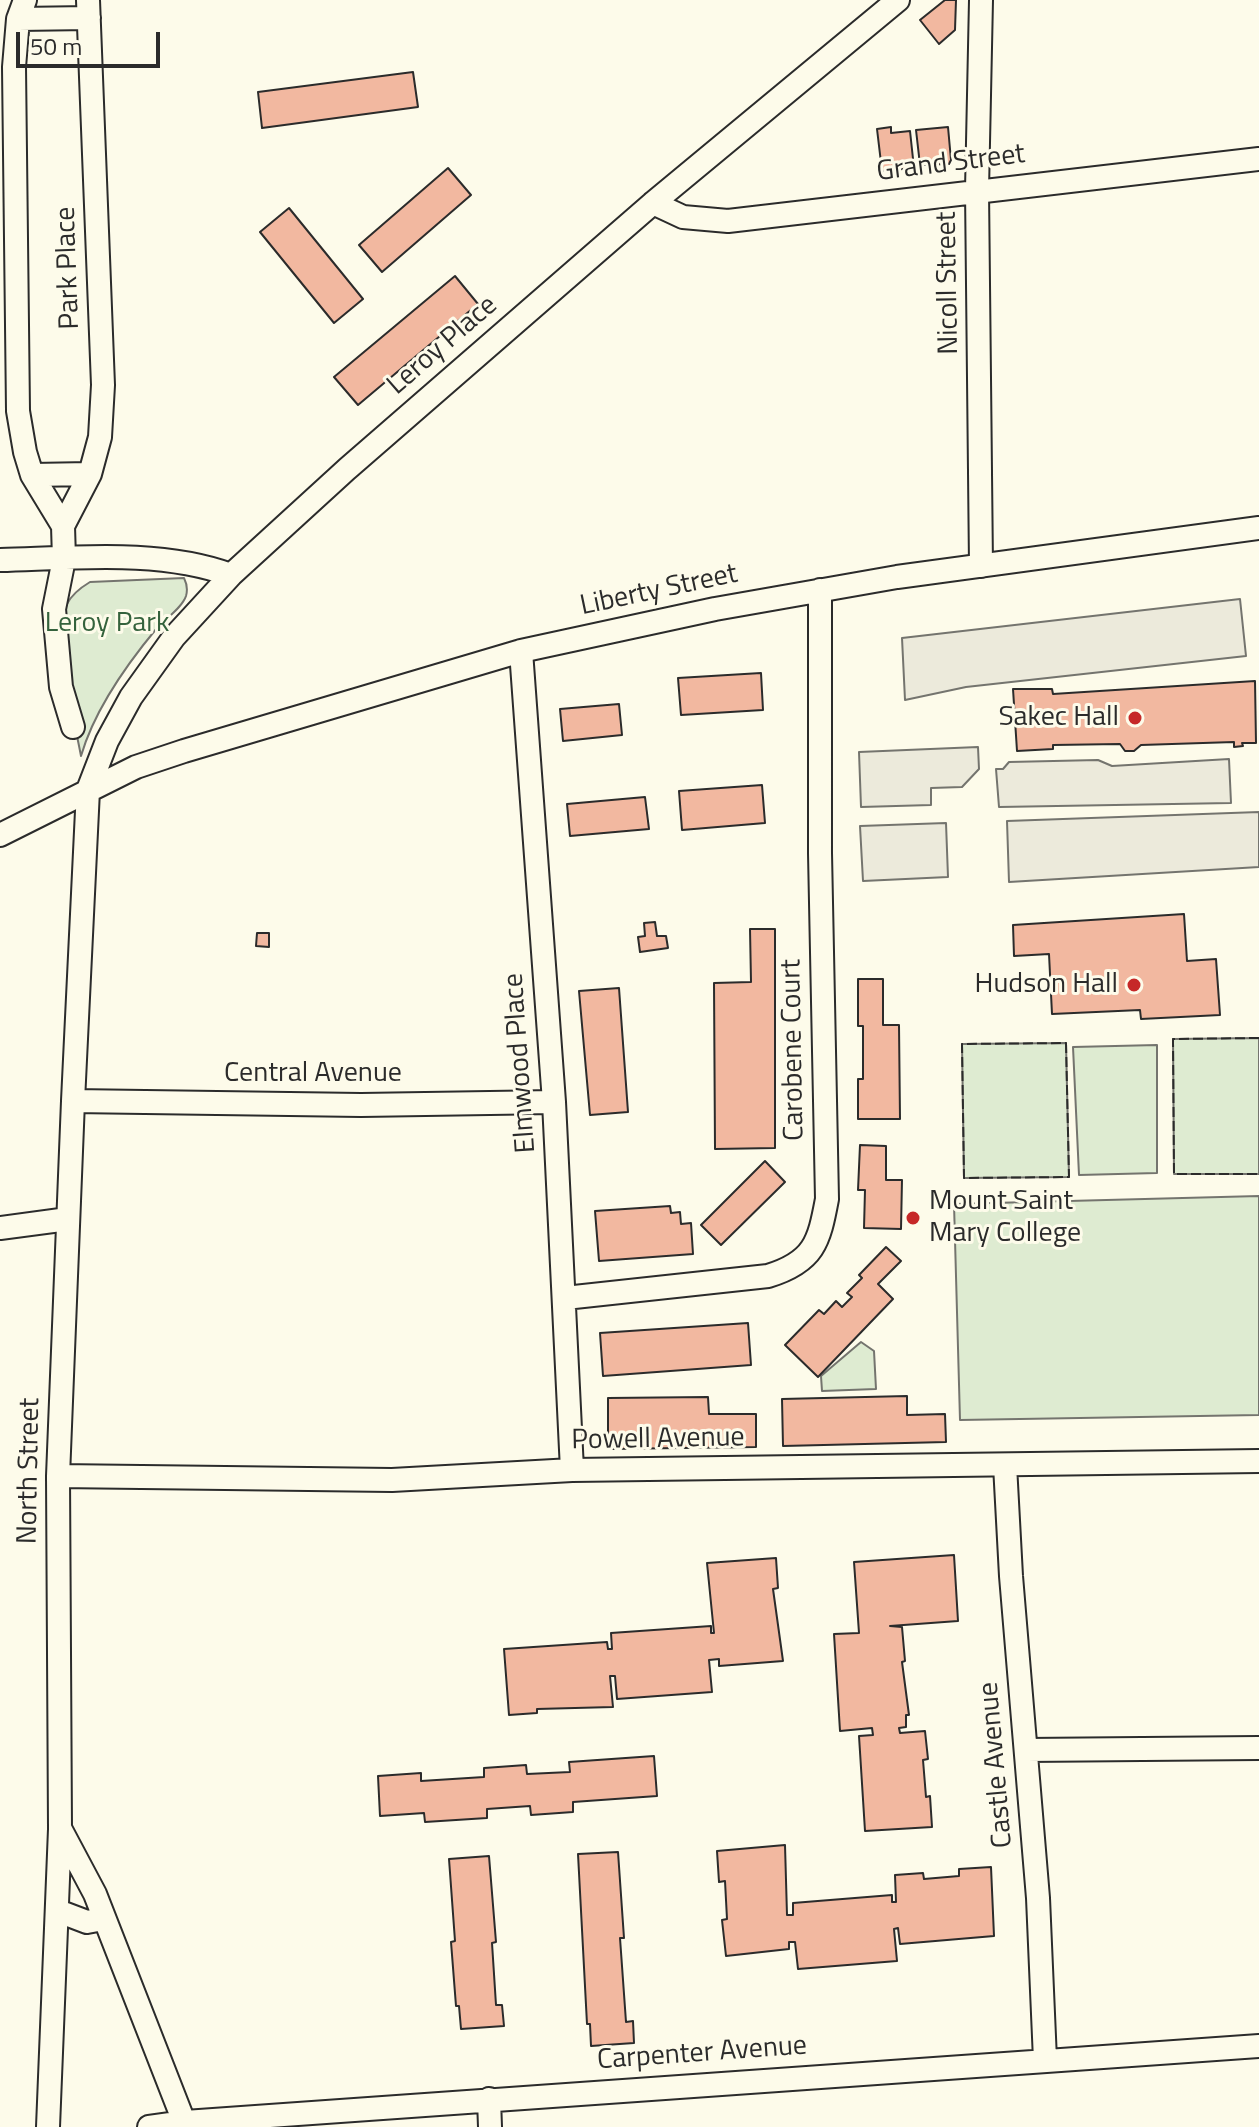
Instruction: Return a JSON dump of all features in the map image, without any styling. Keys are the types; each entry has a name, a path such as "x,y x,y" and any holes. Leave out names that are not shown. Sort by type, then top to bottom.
{"street":[{"name":"Leroy Place","path":"88,790 107,741 131,697 174,637 231,575 347,469 653,203 898,0"},
{"name":"Nicoll Street","path":"981,0 977,190 981,566"},
{"path":"22,9 89,9"},
{"name":"Park Place","path":"22,9 14,67 18,411 32,475 63,526"},
{"name":"Park Place","path":"73,727 61,687 54,609 64,559 63,526 90,474 100,437 103,385 89,9"},
{"name":"Grand Street","path":"653,203 683,217 728,221 1259,159"},
{"path":"32,475 90,474"},
{"name":"Liberty Street","path":"0,835 136,767 521,651 820,590 1259,528"},
{"path":"0,560 171,560 203,565 231,575"},
{"name":"Carobene Court","path":"565,1298 768,1276 787,1270 806,1258 820,1235 827,1199 820,853 820,590"},
{"name":"Elmwood Place","path":"521,651 554,1102 572,1470"},
{"name":"North Street","path":"88,790 58,1476 60,1829 95,1894 185,2124"},
{"name":"Central Avenue","path":"73,1101 361,1105 554,1102"},
{"path":"0,1228 68,1219"},
{"name":"Powell Avenue","path":"58,1476 392,1480 572,1470 1259,1461"},
{"name":"Castle Avenue","path":"1005,1465 1011,1576 1038,1898 1045,2060"},
{"path":"1026,1750 1259,1748"},
{"path":"48,2127 60,1829"},
{"path":"58,1911 87,1922 103,1919"},
{"name":"Carpenter Avenue","path":"149,2127 489,2099 1259,2046"},
{"path":"489,2099 490,2127"}],"green space":[{"name":"Leroy Park","path":"184,578 187,589 184,600 157,628 123,672 94,722 81,756 62,635 63,617 69,600 90,582"},
{"path":"1259,1038 1259,1174 1174,1174 1173,1039"},
{"path":"1066,1043 1069,1177 964,1178 962,1044"},
{"path":"1157,1045 1157,1173 1079,1175 1073,1047"},
{"path":"1259,1196 1259,1415 960,1420 954,1204"},
{"path":"861,1342 874,1351 876,1389 822,1391 821,1376"}],"shaded area":[{"path":"1240,599 1246,656 966,687 905,700 902,638"},
{"path":"978,747 979,769 962,787 931,788 931,805 861,807 859,752"},
{"path":"1229,759 1231,803 999,807 996,769 1003,769 1009,762 1098,760 1112,766"},
{"path":"1259,812 1259,867 1009,882 1007,821"},
{"path":"946,823 948,877 863,881 860,826"}],"building":[{"path":"945,0 956,0 955,30 939,44 920,20"},
{"path":"413,72 418,107 262,128 258,92"},
{"path":"891,127 891,133 910,131 914,168 882,171 877,129"},
{"path":"948,127 949,164 920,165 916,130"},
{"path":"448,168 471,195 382,272 359,245"},
{"path":"289,208 363,299 334,323 260,232"},
{"path":"455,276 478,304 358,405 334,377"},
{"path":"761,673 763,710 681,715 678,678"},
{"name":"Sakec Hall","path":"1255,681 1256,743 1242,743 1243,746 1234,747 1234,742 1141,745 1134,751 1125,751 1120,744 1053,745 1053,749 1017,751 1013,689 1052,689 1053,694"},
{"path":"619,704 622,735 563,741 560,709"},
{"path":"762,785 765,823 682,830 679,791"},
{"path":"645,797 649,829 570,836 567,804"},
{"name":"Hudson Hall","path":"1184,914 1187,961 1216,959 1220,1015 1141,1019 1140,1010 1052,1014 1049,954 1014,956 1013,925"},
{"path":"655,922 657,936 666,936 668,948 640,952 638,937 645,936 644,923"},
{"path":"750,929 775,929 775,1148 715,1149 714,983 751,982"},
{"path":"257,933 269,933 269,947 256,946"},
{"path":"858,979 883,979 883,1025 899,1025 900,1119 858,1119 858,1079 863,1079 863,1026 858,1026"},
{"path":"619,988 628,1112 590,1115 579,991"},
{"path":"860,1145 886,1146 886,1180 902,1180 901,1229 864,1228 865,1190 858,1190"},
{"path":"765,1161 785,1182 721,1245 701,1225"},
{"path":"670,1206 671,1213 680,1212 681,1224 691,1223 693,1254 599,1261 595,1211"},
{"path":"886,1247 901,1261 878,1284 893,1299 818,1377 785,1345 819,1310 824,1314 836,1301 842,1307 852,1297 847,1293 862,1278 859,1275"},
{"path":"748,1323 751,1365 603,1376 600,1333"},
{"path":"907,1396 907,1415 945,1414 946,1442 783,1446 782,1399"},
{"path":"708,1397 709,1414 756,1414 756,1447 608,1449 608,1398"},
{"path":"954,1555 958,1621 890,1626 902,1627 905,1661 902,1662 909,1715 906,1715 906,1727 899,1728 900,1733 925,1731 928,1759 923,1760 932,1827 865,1831 859,1736 873,1735 872,1728 840,1731 834,1634 859,1633 854,1562"},
{"path":"776,1558 778,1588 773,1589 783,1661 719,1666 719,1659 709,1660 712,1692 617,1699 615,1676 610,1676 613,1707 537,1709 537,1713 509,1715 504,1649 607,1642 608,1649 612,1649 611,1633 711,1626 711,1633 714,1633 707,1563"},
{"path":"654,1756 657,1796 573,1802 573,1812 531,1815 530,1806 487,1809 487,1818 425,1822 424,1813 380,1816 378,1776 421,1773 421,1781 484,1777 484,1768 526,1765 527,1774 570,1772 569,1762"},
{"path":"785,1845 787,1915 793,1915 793,1903 892,1895 892,1902 896,1902 895,1875 923,1873 924,1879 959,1876 959,1869 991,1867 994,1936 900,1944 898,1928 894,1929 897,1961 798,1969 795,1942 789,1942 789,1949 726,1956 722,1920 727,1919 725,1881 719,1882 717,1851"},
{"path":"618,1852 626,2022 633,2021 634,2043 591,2046 590,2024 587,2024 578,1854"},
{"path":"489,1856 496,1942 492,1943 496,2005 502,2005 504,2026 461,2029 451,1942 455,1941 449,1859"}],"fence":[{"path":"1259,1038 1173,1039 1174,1174 1259,1174"},
{"path":"1066,1043 1069,1177 964,1178 962,1044 1066,1043"}],"place":[{"name":"Sakec Hall","path":"1135,718"},
{"name":"Hudson Hall","path":"1134,985"},
{"name":"Mount Saint Mary College","path":"913,1218"}]}
